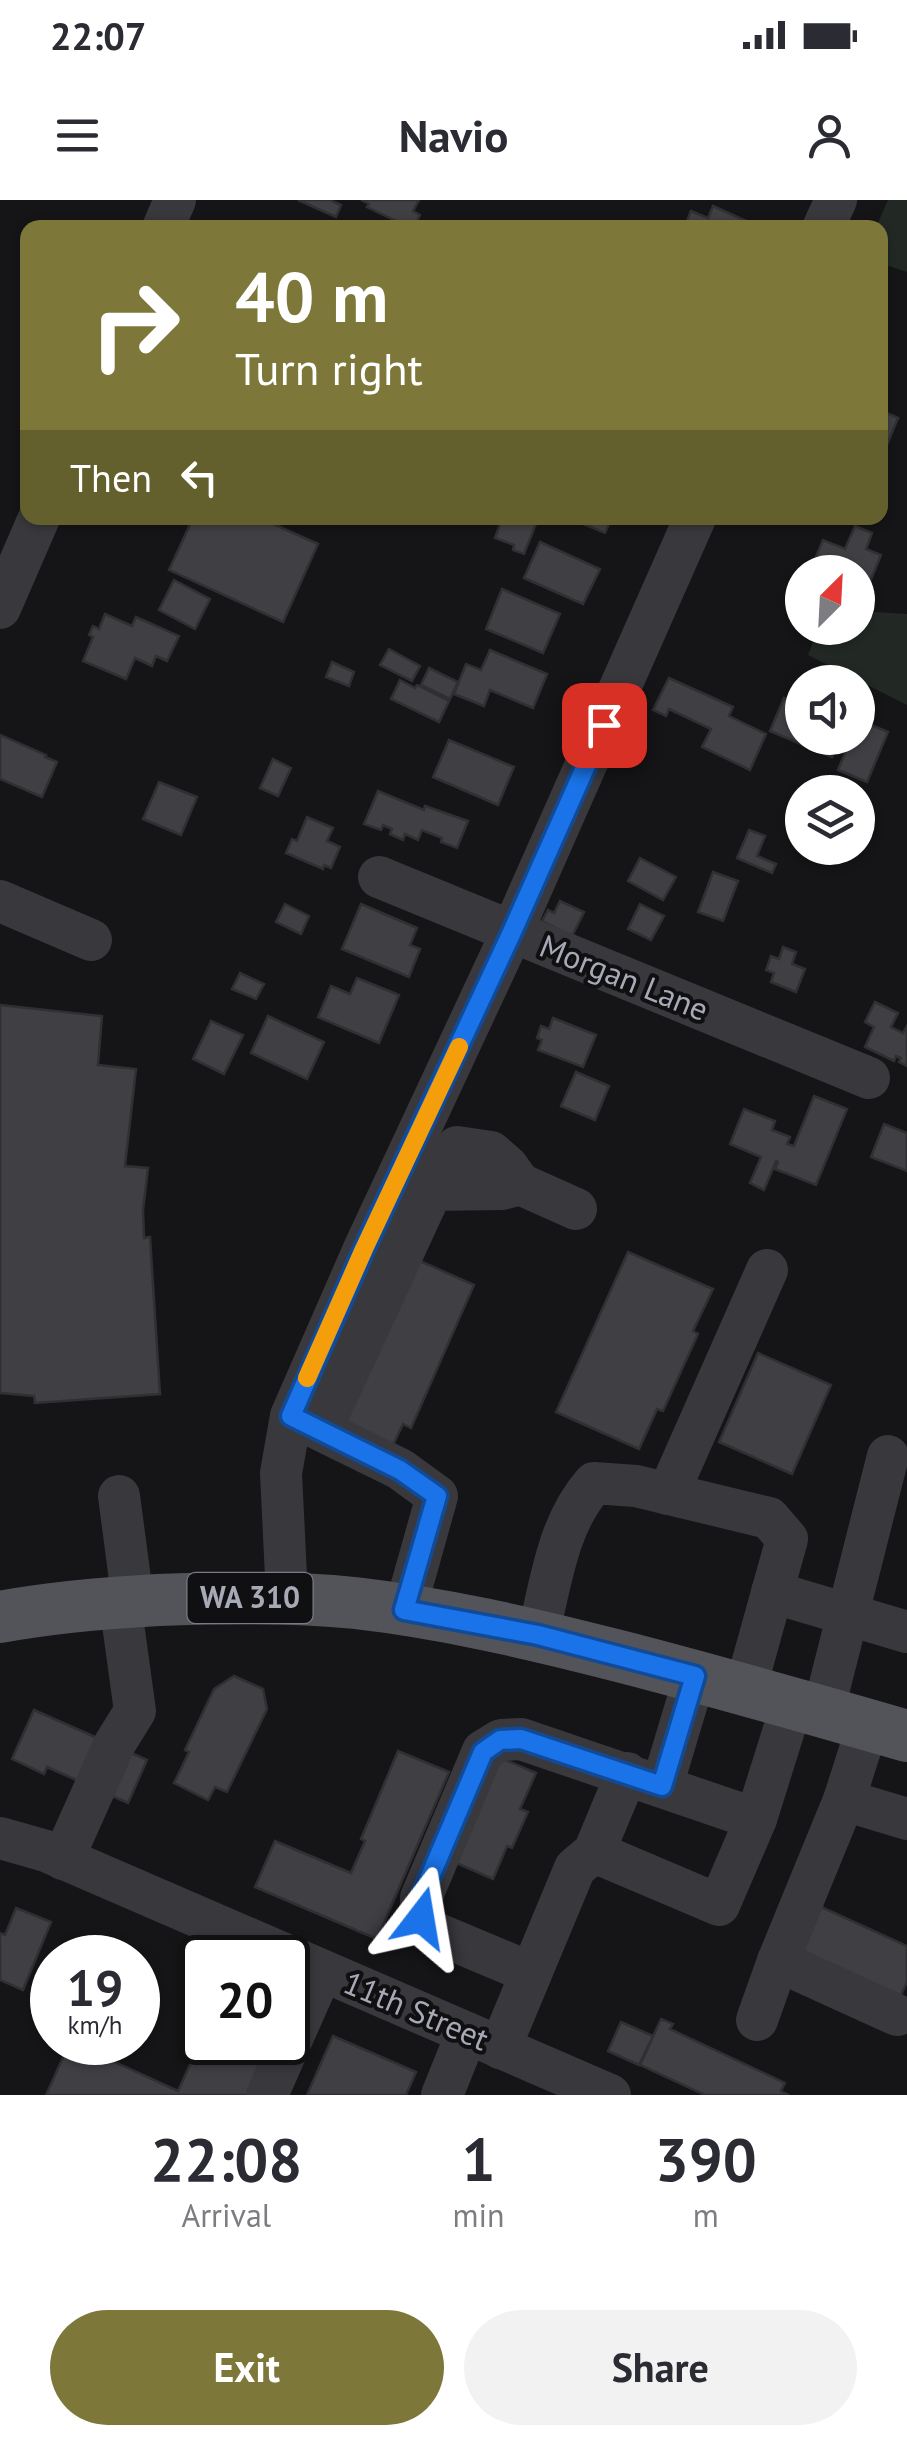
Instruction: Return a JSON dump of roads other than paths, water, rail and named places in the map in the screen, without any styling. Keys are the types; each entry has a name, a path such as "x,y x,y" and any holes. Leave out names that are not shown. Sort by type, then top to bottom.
{"main road":[{"name":"WA 310","path":"0,1617 56,1608 207,1598 287,1597 404,1610 538,1635 850,1719"}],"street":[{"path":"0,608 35,525"},
{"path":"306,1423 364,1249 512,932 692,525"},
{"name":"Morgan Lane","path":"379,877 869,1078"},
{"path":"0,900 91,940"},
{"path":"287,1597 281,1473 457,1147 491,1152 520,1184 576,1210"},
{"path":"668,1494 767,1270"},
{"path":"306,1423 400,1470 437,1496 404,1610"},
{"path":"758,2020 844,1800 850,1719 848,1614 888,1456"},
{"path":"538,1635 562,1536 581,1498 594,1483 636,1486 770,1518 787,1539 772,1592 850,1719"},
{"path":"63,1859 134,1710 119,1496"},
{"path":"772,1592 907,1632"},
{"path":"442,2095 531,1972 575,1868 594,1852 644,1779 695,1676"},
{"path":"594,1852 720,1905 756,1819 850,1719"},
{"path":"531,1972 430,1931 421,1918 421,1898 483,1752 500,1740 521,1739 756,1819"},
{"path":"844,1800 907,1819"},
{"name":"11th Street","path":"0,1838 63,1859 610,2095"},
{"path":"778,1961 897,2015"},
{"path":"268,2095 333,1976"},
{"path":"298,2095 333,1976"}]}
